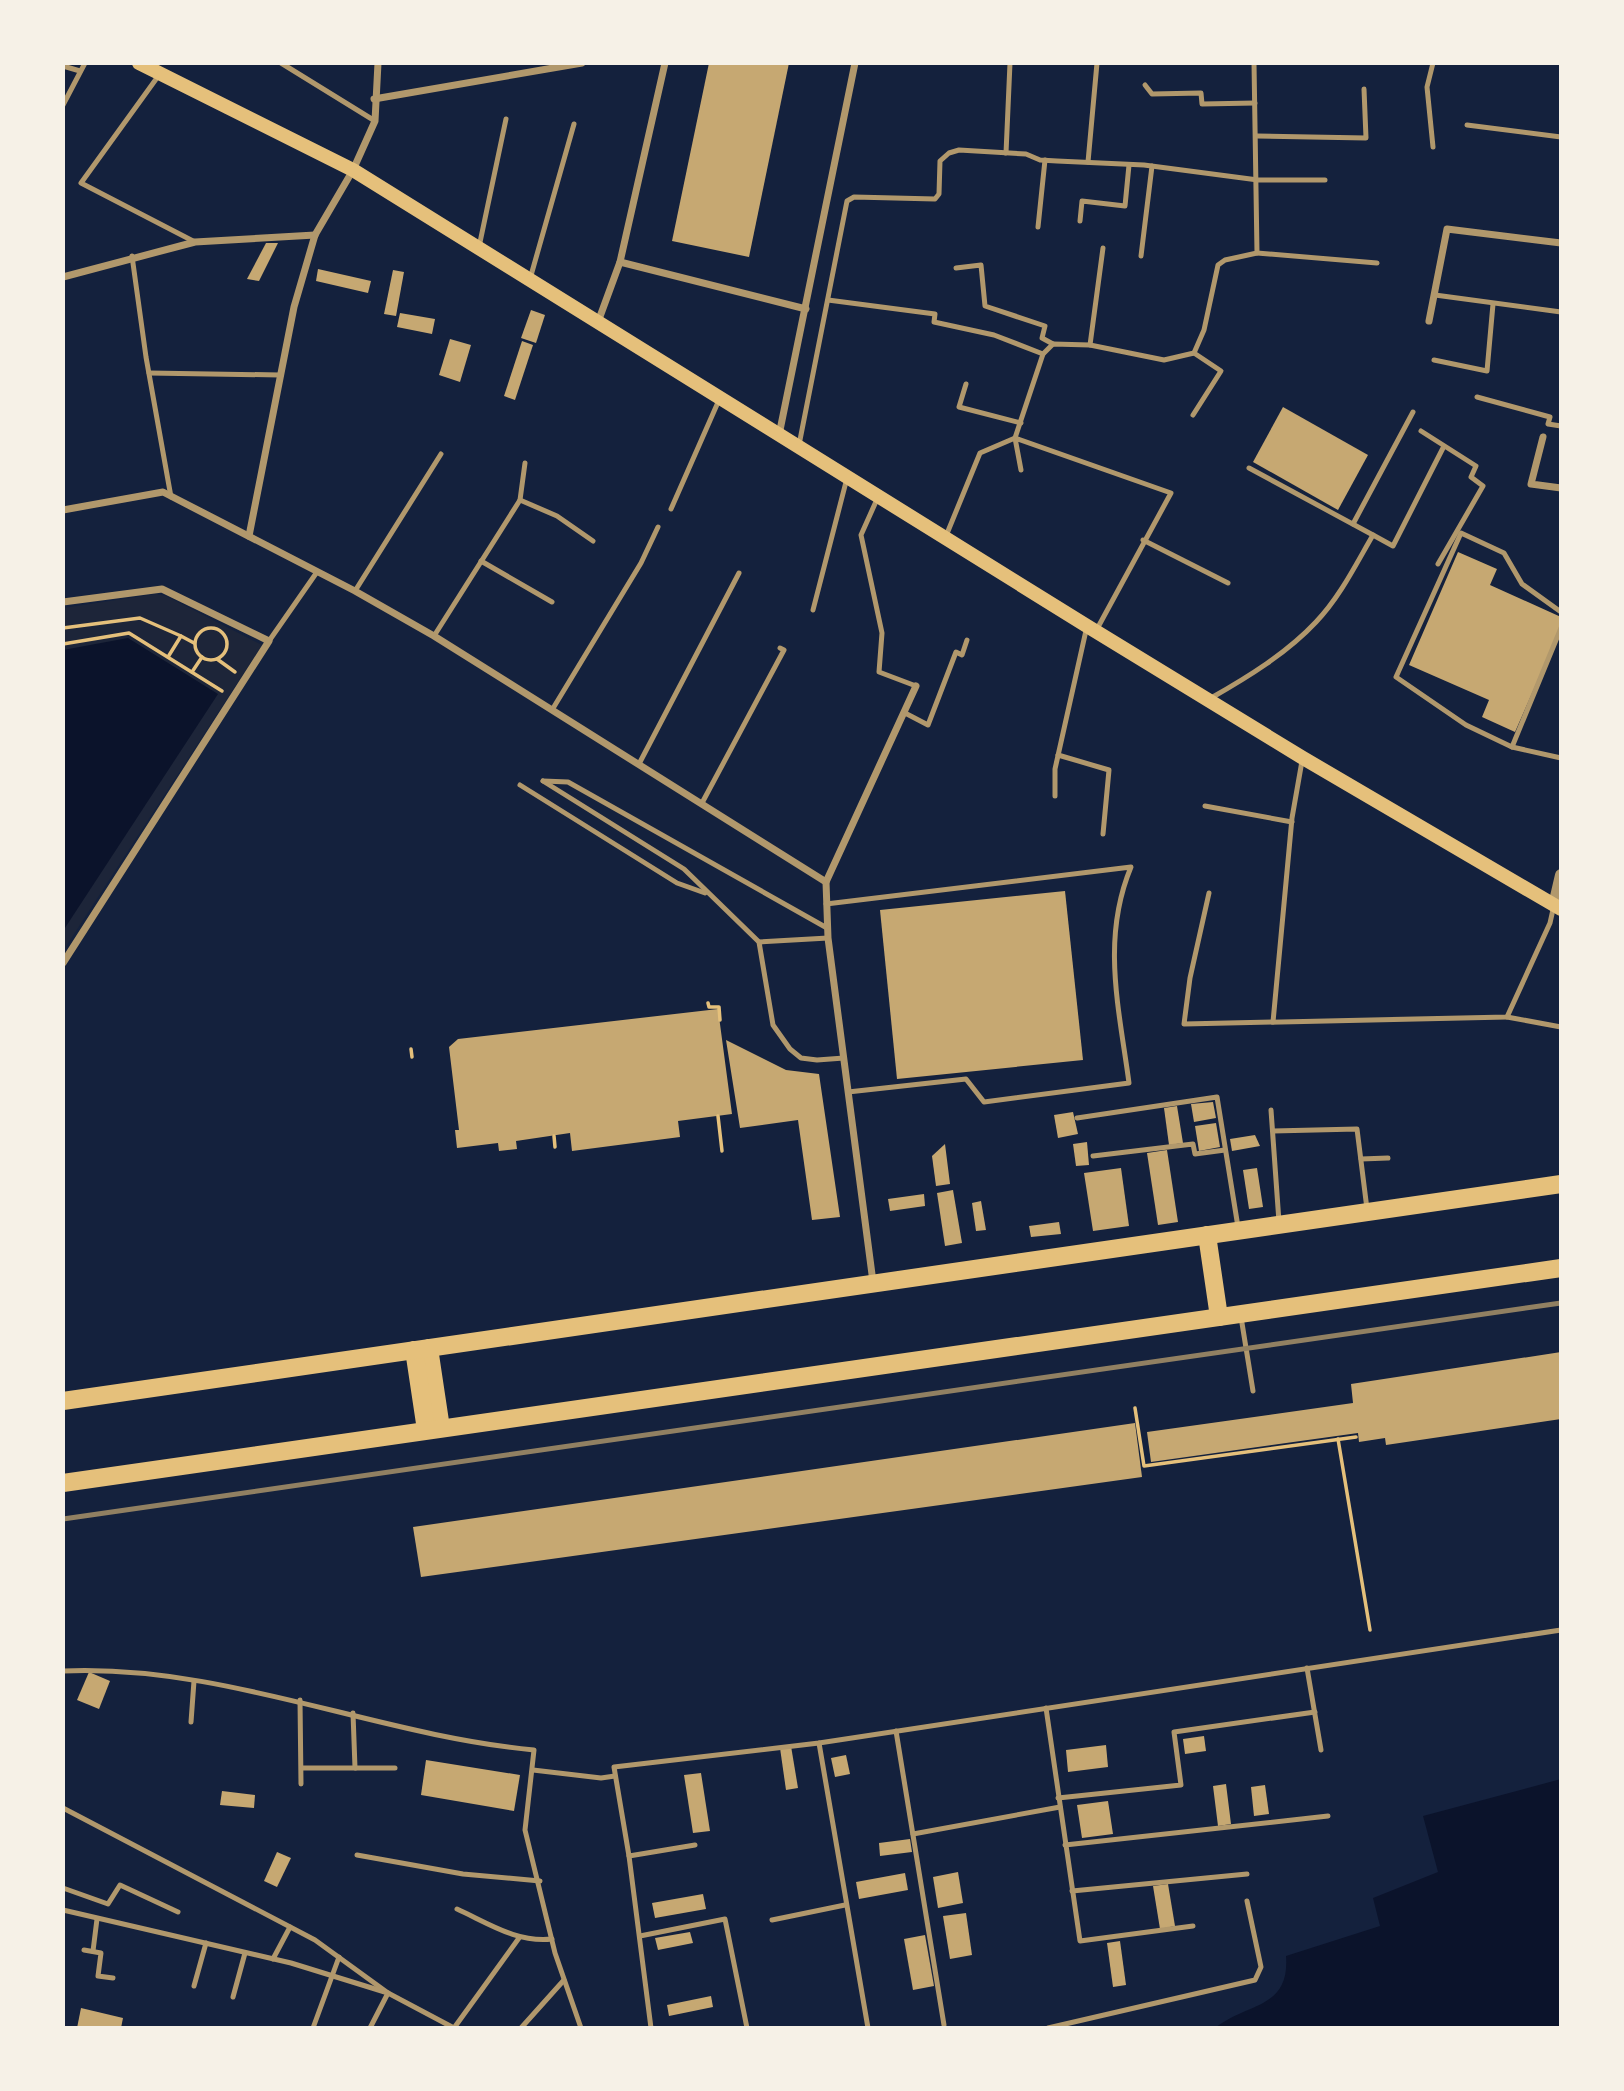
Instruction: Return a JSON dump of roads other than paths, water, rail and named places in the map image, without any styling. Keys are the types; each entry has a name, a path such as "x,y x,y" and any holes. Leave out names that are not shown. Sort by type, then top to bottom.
{"main road":[{"path":"139,63 353,170 1091,629 1303,758 1558,907"},
{"path":"63,1401 1561,1184"},
{"path":"1207,1235 1219,1317"},
{"path":"63,1482 1561,1268"},
{"path":"422,1349 434,1429"}],"street":[{"path":"249,536 294,307 315,235 353,170 374,121 378,63"},
{"path":"374,99 582,63"},
{"path":"598,321 620,262 664,63"},
{"path":"779,436 855,63"},
{"path":"1429,321 1447,229 1561,243"},
{"path":"63,277 132,256 195,242 315,235"},
{"path":"620,262 806,309"},
{"path":"1543,437 1531,484 1561,488"},
{"path":"63,510 163,492 355,591 434,636 826,882"},
{"path":"63,602 162,589 269,642 63,963"},
{"path":"874,1283 828,938 826,882 916,686"},
{"path":"1558,907 1561,876"}],"lane":[{"path":"63,105 85,63"},
{"path":"281,63 374,121"},
{"path":"1006,153 1010,63"},
{"path":"1088,162 1097,63"},
{"path":"1254,63 1258,180 1257,253"},
{"path":"1433,63 1427,88 1433,148"},
{"path":"63,66 80,71"},
{"path":"159,75 81,183 195,242"},
{"path":"1145,85 1152,94 1201,93 1202,104 1255,103"},
{"path":"1257,136 1366,138 1364,89"},
{"path":"479,247 506,119"},
{"path":"530,279 574,124"},
{"path":"1467,125 1561,137"},
{"path":"799,448 846,201 854,197 934,199 939,194 940,161 949,153 959,150 1026,154 1045,160 1152,166 1258,180 1325,180"},
{"path":"1038,227 1045,160"},
{"path":"1080,221 1082,201 1125,206 1129,165"},
{"path":"1141,256 1152,166"},
{"path":"1090,345 1103,248"},
{"path":"1194,352 1204,330 1218,265 1225,260 1257,253 1377,263"},
{"path":"132,256 171,497"},
{"path":"956,268 981,265 985,306 1045,326 1042,338 1053,344 1090,345 1164,360 1194,352"},
{"path":"1435,295 1561,312"},
{"path":"828,300 934,314 934,321 994,335 1044,354"},
{"path":"1434,360 1487,371 1493,304"},
{"path":"1021,470 1016,438 1044,354 1053,344"},
{"path":"1193,415 1221,371 1194,352"},
{"path":"149,373 280,375"},
{"path":"966,384 959,407 1021,423"},
{"path":"1477,397 1550,417 1548,424 1561,426"},
{"path":"671,509 719,400"},
{"path":"1353,524 1413,412"},
{"path":"1420,431 1443,448 1476,466 1471,477 1483,486 1438,564"},
{"path":"945,538 981,453 1016,438 1171,493 1091,629 1058,755 1055,796"},
{"path":"1249,468 1393,546 1443,448"},
{"path":"355,591 441,454"},
{"path":"434,636 520,500 526,463"},
{"path":"813,610 847,478"},
{"path":"878,497 861,535 882,633 880,672 916,686"},
{"path":"520,500 557,516 593,541"},
{"path":"552,710 641,563 658,527"},
{"path":"1561,612 1522,584 1504,553 1461,533 1396,677 1466,725 1511,747 1561,758"},
{"path":"1208,700 1287,649 1317,621 1335,599 1373,535"},
{"path":"1143,540 1228,583"},
{"path":"481,561 552,602"},
{"path":"269,642 317,572"},
{"path":"639,764 739,573"},
{"path":"1511,747 1561,628"},
{"path":"905,713 928,724 956,652 962,655 967,640"},
{"path":"702,803 784,650 780,648"},
{"path":"1058,755 1109,770 1103,834"},
{"path":"1273,1022 1292,822 1303,758"},
{"path":"828,928 568,782 542,781 684,869 759,942 774,1025 790,1049 801,1058 844,1058"},
{"path":"520,785 677,883 708,894"},
{"path":"1205,806 1292,822"},
{"path":"826,904 1131,866 1114,920 1113,948 1129,1083 984,1102 966,1079 848,1092"},
{"path":"1209,893 1190,978 1184,1024 1507,1017 1561,1027"},
{"path":"1507,1017 1558,907"},
{"path":"759,942 828,938"},
{"path":"1077,1118 1217,1097 1238,1231"},
{"path":"1271,1110 1279,1225"},
{"path":"1273,1131 1357,1129 1367,1212"},
{"path":"1093,1156 1193,1144 1195,1154 1225,1150"},
{"path":"1360,1159 1388,1158"},
{"path":"1240,1314 1253,1391"},
{"path":"651,2028 629,1856 614,1767 818,1743 1561,1630"},
{"path":"1307,1668 1321,1750"},
{"path":"63,1671 96,1670 194,1681 300,1700 496,1746 534,1750 525,1830 540,1881 552,1939 582,2028"},
{"path":"191,1722 194,1681"},
{"path":"300,1700 301,1784"},
{"path":"1046,1708 1080,1941 1193,1926"},
{"path":"1058,1798 1181,1785 1174,1732 1315,1712"},
{"path":"354,1713 355,1768"},
{"path":"896,1731 944,2025"},
{"path":"818,1743 868,2028"},
{"path":"302,1768 395,1768"},
{"path":"533,1770 601,1778 615,1776"},
{"path":"913,1834 1060,1807"},
{"path":"63,1808 290,1927 339,1956 388,1993 454,2028 519,1938"},
{"path":"1065,1845 1328,1816"},
{"path":"629,1856 695,1845"},
{"path":"357,1854 463,1874 540,1881"},
{"path":"1073,1891 1247,1874"},
{"path":"63,1888 108,1904 120,1885 178,1912"},
{"path":"1048,2028 1255,1980 1261,1967 1247,1900"},
{"path":"772,1920 845,1905"},
{"path":"457,1909 519,1938 536,1941 552,1939"},
{"path":"63,1910 273,1959 388,1993"},
{"path":"93,1951 97,1919"},
{"path":"640,1936 724,1919 747,2028"},
{"path":"273,1959 290,1927"},
{"path":"194,1986 206,1943"},
{"path":"84,1950 101,1953 98,1976 113,1979"},
{"path":"233,1997 245,1953"},
{"path":"313,2028 339,1956"},
{"path":"521,2028 564,1980"},
{"path":"370,2028 388,1993"}],"railway":[{"path":"63,1519 1561,1303"}]}
